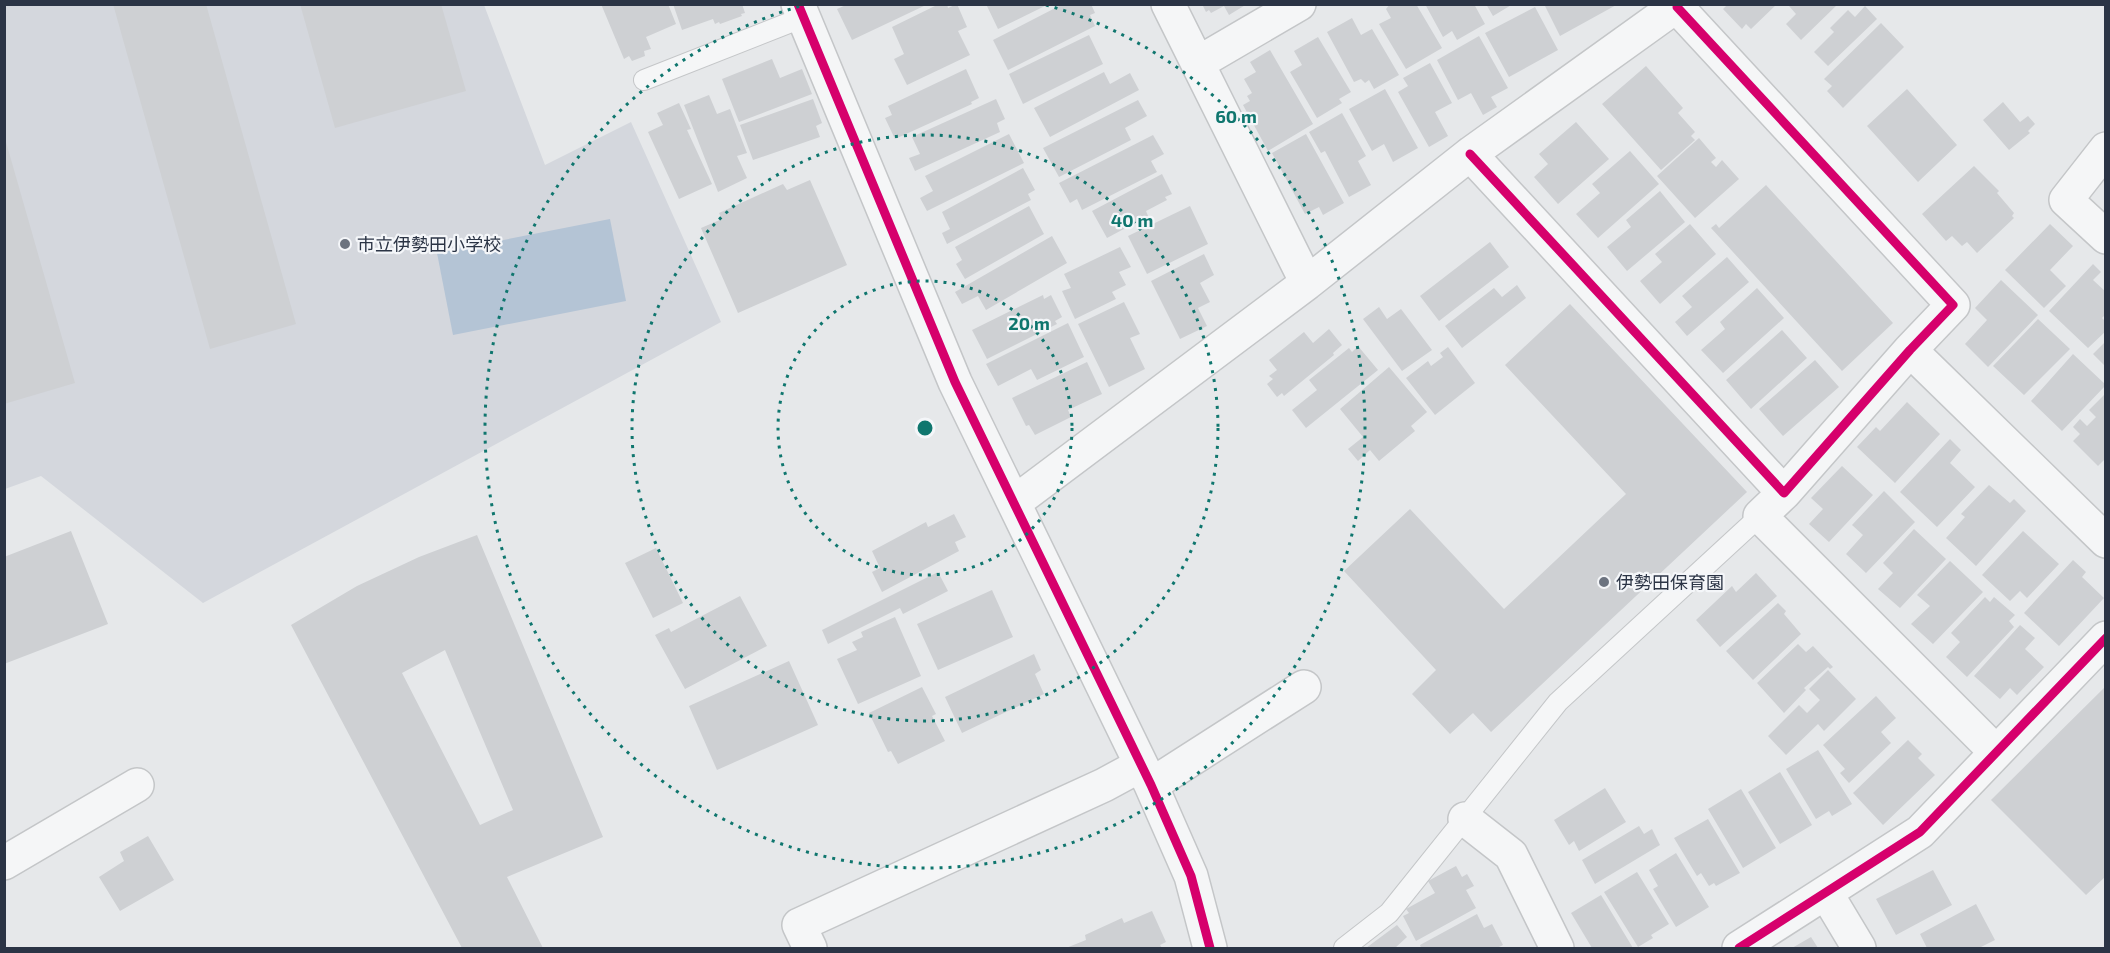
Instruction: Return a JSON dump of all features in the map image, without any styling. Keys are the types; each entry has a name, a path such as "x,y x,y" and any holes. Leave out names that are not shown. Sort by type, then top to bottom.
{"street":[{"path":"1168,4 1307,283"},
{"path":"1198,63 1299,4"},
{"path":"1015,502 1307,283 1470,154 1678,6 1953,305 1910,350 1784,493 1760,516 1996,752"},
{"path":"801,11 955,382 1146,775 1191,876 1210,948"},
{"path":"2106,149 2066,200 2106,237"},
{"path":"1470,154 1784,493"},
{"path":"1910,350 2106,541"},
{"path":"1739,948 1920,832 2106,638"},
{"path":"810,948 799,925 1093,790 1146,775 1304,687"},
{"path":"4,863 137,785"},
{"path":"1465,819 1511,855 1557,948"},
{"path":"1826,893 1859,948"}],"lane":[{"path":"644,80 801,11"},
{"path":"1344,948 1389,913 1558,702 1760,516"}],"shaded area":[{"name":"市立伊勢田小学校","path":"5,5 484,5 545,165 631,122 721,322 203,603 41,476 5,489"}],"water":[{"path":"610,219 626,301 453,335 437,253"}],"building":[{"path":"113,4 206,4 296,324 210,349"},
{"path":"300,4 441,4 466,91 335,128"},
{"path":"601,4 668,4 676,24 646,37 651,49 644,51 645,56 632,61 629,56 624,59"},
{"path":"673,4 742,4 745,13 720,24 719,22 715,24 713,19 682,30"},
{"path":"939,4 947,4 948,8 957,4 967,27 958,31 970,55 907,85 894,59 904,54 892,27"},
{"path":"986,4 1049,4 998,29"},
{"path":"1063,4 1091,4 1095,13 1090,15 1095,26 1008,70 993,40"},
{"path":"1202,4 1247,4 1229,15 1224,6 1211,13 1209,10 1206,12"},
{"path":"1390,4 1416,4 1442,48 1406,69 1379,24 1391,18 1386,9"},
{"path":"1425,4 1474,4 1485,24 1457,40 1452,31 1443,37"},
{"path":"1486,4 1513,4 1493,16"},
{"path":"1544,4 1618,4 1560,36"},
{"path":"1728,4 1777,4 1751,29 1746,24 1742,29 1723,9"},
{"path":"1791,4 1838,4 1801,40 1786,24 1796,14 1789,6"},
{"path":"846,5 926,5 852,40 837,9"},
{"path":"1865,6 1877,19 1828,66 1814,52 1834,32 1830,28 1848,10 1855,17"},
{"path":"1535,7 1558,50 1509,77 1485,33"},
{"path":"1352,18 1361,35 1372,29 1399,75 1374,89 1369,80 1365,83 1361,79 1354,82 1327,32"},
{"path":"1881,23 1904,47 1843,108 1827,91 1832,86 1824,79"},
{"path":"1089,35 1103,64 1023,104 1009,74"},
{"path":"1479,36 1508,88 1491,97 1497,107 1483,115 1471,93 1458,100 1437,60"},
{"path":"1318,37 1351,92 1339,99 1342,103 1317,118 1290,72 1302,65 1294,51"},
{"path":"1270,50 1313,124 1268,151 1243,105 1250,101 1247,96 1252,93 1244,79 1256,72 1250,62"},
{"path":"772,59 780,78 802,69 812,94 739,122 722,79"},
{"path":"1430,63 1452,103 1435,112 1448,136 1429,147 1398,92 1408,86 1403,78"},
{"path":"1646,66 1683,108 1678,113 1695,132 1691,136 1695,140 1661,170 1602,104"},
{"path":"966,69 979,98 971,102 972,104 895,139 885,118 892,115 888,106"},
{"path":"1104,72 1110,84 1130,73 1139,90 1050,137 1034,108"},
{"path":"1385,89 1418,148 1393,162 1384,144 1372,151 1349,109"},
{"path":"1907,89 1957,145 1918,182 1867,126"},
{"path":"709,95 717,114 730,109 747,153 737,156 747,178 718,192 684,105"},
{"path":"813,99 822,123 816,126 820,137 753,160 740,125"},
{"path":"996,99 1005,119 997,123 1000,132 915,171 909,158 920,154 912,137"},
{"path":"1138,100 1147,116 1125,128 1131,140 1059,177 1043,148"},
{"path":"2003,102 2020,122 2028,116 2035,124 2028,131 2030,133 2009,150 1983,120"},
{"path":"679,103 691,129 687,130 712,184 679,199 648,132 663,125 657,113"},
{"path":"1342,113 1366,156 1358,161 1371,185 1349,197 1325,151 1321,153 1309,132"},
{"path":"1576,122 1609,159 1558,204 1534,177 1548,164 1539,154"},
{"path":"1009,134 1024,163 927,211 920,198 933,191 925,176"},
{"path":"1306,134 1344,203 1323,215 1319,207 1305,214 1272,153"},
{"path":"4,135 75,383 4,404"},
{"path":"1153,135 1164,154 1151,161 1157,172 1082,210 1077,199 1070,203 1059,183"},
{"path":"1699,138 1716,158 1711,162 1716,167 1722,160 1739,179 1695,218 1657,176"},
{"path":"1630,151 1659,184 1598,238 1576,214 1600,193 1592,184"},
{"path":"1974,166 1999,191 1997,193 2014,213 2012,216 2014,218 1977,253 1967,242 1962,246 1952,236 1946,241 1922,214"},
{"path":"1023,168 1035,190 1028,194 1031,200 947,244 942,233 950,229 942,212"},
{"path":"1162,174 1172,194 1165,197 1167,200 1146,211 1148,216 1107,238 1092,211"},
{"path":"810,180 847,265 738,313 701,228 722,219 719,213 783,184 787,190"},
{"path":"1766,185 1893,323 1842,371 1711,228 1716,224 1719,228"},
{"path":"1660,191 1685,222 1627,271 1607,247 1631,227 1626,220"},
{"path":"1029,206 1044,234 965,279 956,264 962,260 955,247"},
{"path":"1190,206 1208,244 1147,274 1128,236"},
{"path":"1690,224 1716,254 1660,304 1640,281 1662,262 1655,254"},
{"path":"2050,224 2073,246 2050,270 2066,286 2044,308 2005,270"},
{"path":"1052,236 1067,263 986,310 978,296 962,304 955,292"},
{"path":"1490,242 1509,267 1439,321 1420,296"},
{"path":"1120,247 1131,267 1119,272 1126,285 1112,292 1116,299 1075,319 1062,291 1071,288 1064,274"},
{"path":"1204,254 1214,275 1200,283 1210,302 1198,308 1207,326 1180,339 1151,281"},
{"path":"1727,257 1749,282 1687,336 1675,322 1692,307 1682,296"},
{"path":"2093,264 2101,272 2093,280 2106,292 2106,314 2102,318 2106,322 2106,331 2088,348 2049,311"},
{"path":"2001,280 2038,315 1988,367 1965,344 1987,320 1975,308"},
{"path":"1517,285 1526,298 1462,348 1445,326 1494,288 1502,297"},
{"path":"1757,288 1784,318 1723,373 1701,350 1725,329 1720,322"},
{"path":"1043,295 1044,299 1051,295 1062,317 1055,321 1057,324 987,359 972,330"},
{"path":"1124,302 1140,334 1130,338 1145,369 1109,387 1078,324"},
{"path":"1570,304 1747,492 1491,732 1473,713 1450,734 1412,694 1436,670 1344,571 1410,509 1504,609 1626,494 1505,365"},
{"path":"1379,307 1387,319 1401,309 1432,350 1402,371 1363,319"},
{"path":"2038,319 2070,349 2024,395 1993,366"},
{"path":"1068,323 1084,357 1037,380 1031,369 998,386 986,364"},
{"path":"1329,329 1342,345 1333,353 1334,355 1284,396 1282,393 1277,397 1267,384 1273,379 1269,376 1277,370 1269,360 1304,332 1313,343"},
{"path":"1782,330 1807,358 1751,409 1726,380"},
{"path":"2106,341 2106,367 2093,354"},
{"path":"1358,346 1378,370 1306,428 1292,410 1317,390 1309,380 1349,348 1352,352"},
{"path":"1448,347 1475,383 1435,415 1406,378 1428,361 1431,366 1443,357 1440,353"},
{"path":"2073,354 2106,385 2062,431 2031,401"},
{"path":"1815,360 1839,387 1783,436 1759,409"},
{"path":"1087,362 1102,394 1068,410 1071,417 1035,435 1029,425 1026,426 1012,398"},
{"path":"1389,367 1427,412 1411,426 1415,431 1379,461 1370,450 1358,461 1348,449 1363,437 1340,409"},
{"path":"2104,395 2106,458 2098,466 2073,441 2080,434 2073,427 2080,419 2087,426 2096,417 2089,410"},
{"path":"1907,402 1940,434 1895,483 1857,447 1876,427 1880,431"},
{"path":"1950,439 1961,450 1950,463 1975,487 1937,527 1900,492"},
{"path":"1842,466 1873,495 1829,542 1809,524 1823,509 1811,498"},
{"path":"1989,485 2010,503 2014,499 2026,511 1976,566 1946,538 1965,517 1961,514"},
{"path":"1884,491 1915,522 1866,573 1846,554 1863,535 1852,525"},
{"path":"954,514 966,537 955,542 959,551 882,592 872,572 880,568 872,551 926,522 928,527"},
{"path":"1914,529 1946,559 1900,608 1878,589 1893,573 1883,563"},
{"path":"71,531 108,624 4,664 4,557"},
{"path":"2023,531 2059,564 2027,598 2020,591 2010,601 1982,575"},
{"path":"477,535 603,837 507,877 543,948 462,948 291,625 357,586 419,557","holes":["445,650 513,810 480,825 402,673"]},
{"path":"656,548 683,603 653,618 625,563"},
{"path":"2073,560 2086,572 2082,577 2104,598 2059,646 2024,613"},
{"path":"1950,561 1983,592 1933,644 1911,624 1930,606 1917,595"},
{"path":"938,572 948,591 903,614 900,608 828,644 822,630"},
{"path":"1756,573 1777,596 1720,647 1696,620 1732,586 1736,592"},
{"path":"992,590 1013,637 938,670 917,624"},
{"path":"740,596 767,646 685,689 655,635 669,628 671,632"},
{"path":"1985,597 1990,602 1994,597 2015,615 2009,621 2014,627 1967,677 1946,657 1960,642 1951,633"},
{"path":"1778,603 1801,634 1753,680 1726,651"},
{"path":"895,617 921,676 858,704 837,659 857,650 852,642 863,637 861,632"},
{"path":"2020,625 2035,638 2025,649 2044,667 2017,695 2010,688 2000,699 1974,676"},
{"path":"1798,644 1806,652 1813,646 1833,667 1830,669 1828,667 1804,688 1806,690 1784,713 1757,683"},
{"path":"1034,654 1041,670 1035,674 1044,694 962,733 945,697"},
{"path":"789,661 818,725 717,770 689,706"},
{"path":"1828,670 1856,699 1824,731 1818,724 1786,755 1768,736 1799,705 1807,713 1820,700 1809,689"},
{"path":"2106,686 2106,876 2086,895 1991,800"},
{"path":"922,687 936,714 932,716 945,741 898,764 891,751 888,752 869,713"},
{"path":"1876,696 1896,718 1881,732 1891,743 1849,783 1840,773 1845,769 1823,745"},
{"path":"1908,740 1922,754 1918,758 1935,775 1883,825 1853,793"},
{"path":"1818,750 1852,804 1832,816 1829,811 1816,819 1786,769"},
{"path":"1780,772 1812,825 1780,844 1748,792"},
{"path":"1605,788 1626,822 1579,851 1574,841 1569,845 1554,820"},
{"path":"1741,789 1776,848 1743,868 1708,809"},
{"path":"1708,819 1740,873 1716,886 1714,883 1709,886 1701,873 1697,876 1674,838"},
{"path":"1639,826 1644,834 1652,829 1660,845 1595,884 1582,860"},
{"path":"148,836 174,880 120,911 99,877 124,861 120,852"},
{"path":"1676,853 1709,907 1676,927 1653,889 1658,886 1649,870"},
{"path":"1456,866 1462,877 1467,874 1474,886 1466,890 1476,908 1416,941 1403,916 1409,913 1406,909 1435,893 1428,881"},
{"path":"1933,870 1952,905 1896,935 1876,899"},
{"path":"1637,872 1669,924 1651,935 1653,938 1638,947 1604,892"},
{"path":"1601,895 1633,948 1592,948 1571,913"},
{"path":"1976,904 1995,940 1979,948 1927,948 1920,934"},
{"path":"1152,911 1166,942 1160,945 1162,948 1066,948 1086,940 1085,935 1122,918 1124,923"},
{"path":"1477,914 1484,928 1492,924 1503,945 1497,948 1421,948 1420,945"},
{"path":"1397,925 1407,937 1395,948 1366,948"},
{"path":"1811,937 1818,948 1792,948"}],"cycle path":[{"path":"798,4 955,382 1151,785 1191,876 1210,948"},
{"path":"1470,154 1784,493 1910,350 1953,305 1677,7"},
{"path":"1739,948 1920,832 2106,638"}],"place":[{"name":"市立伊勢田小学校","path":"345,244"},
{"name":"伊勢田保育園","path":"1604,582"}]}
